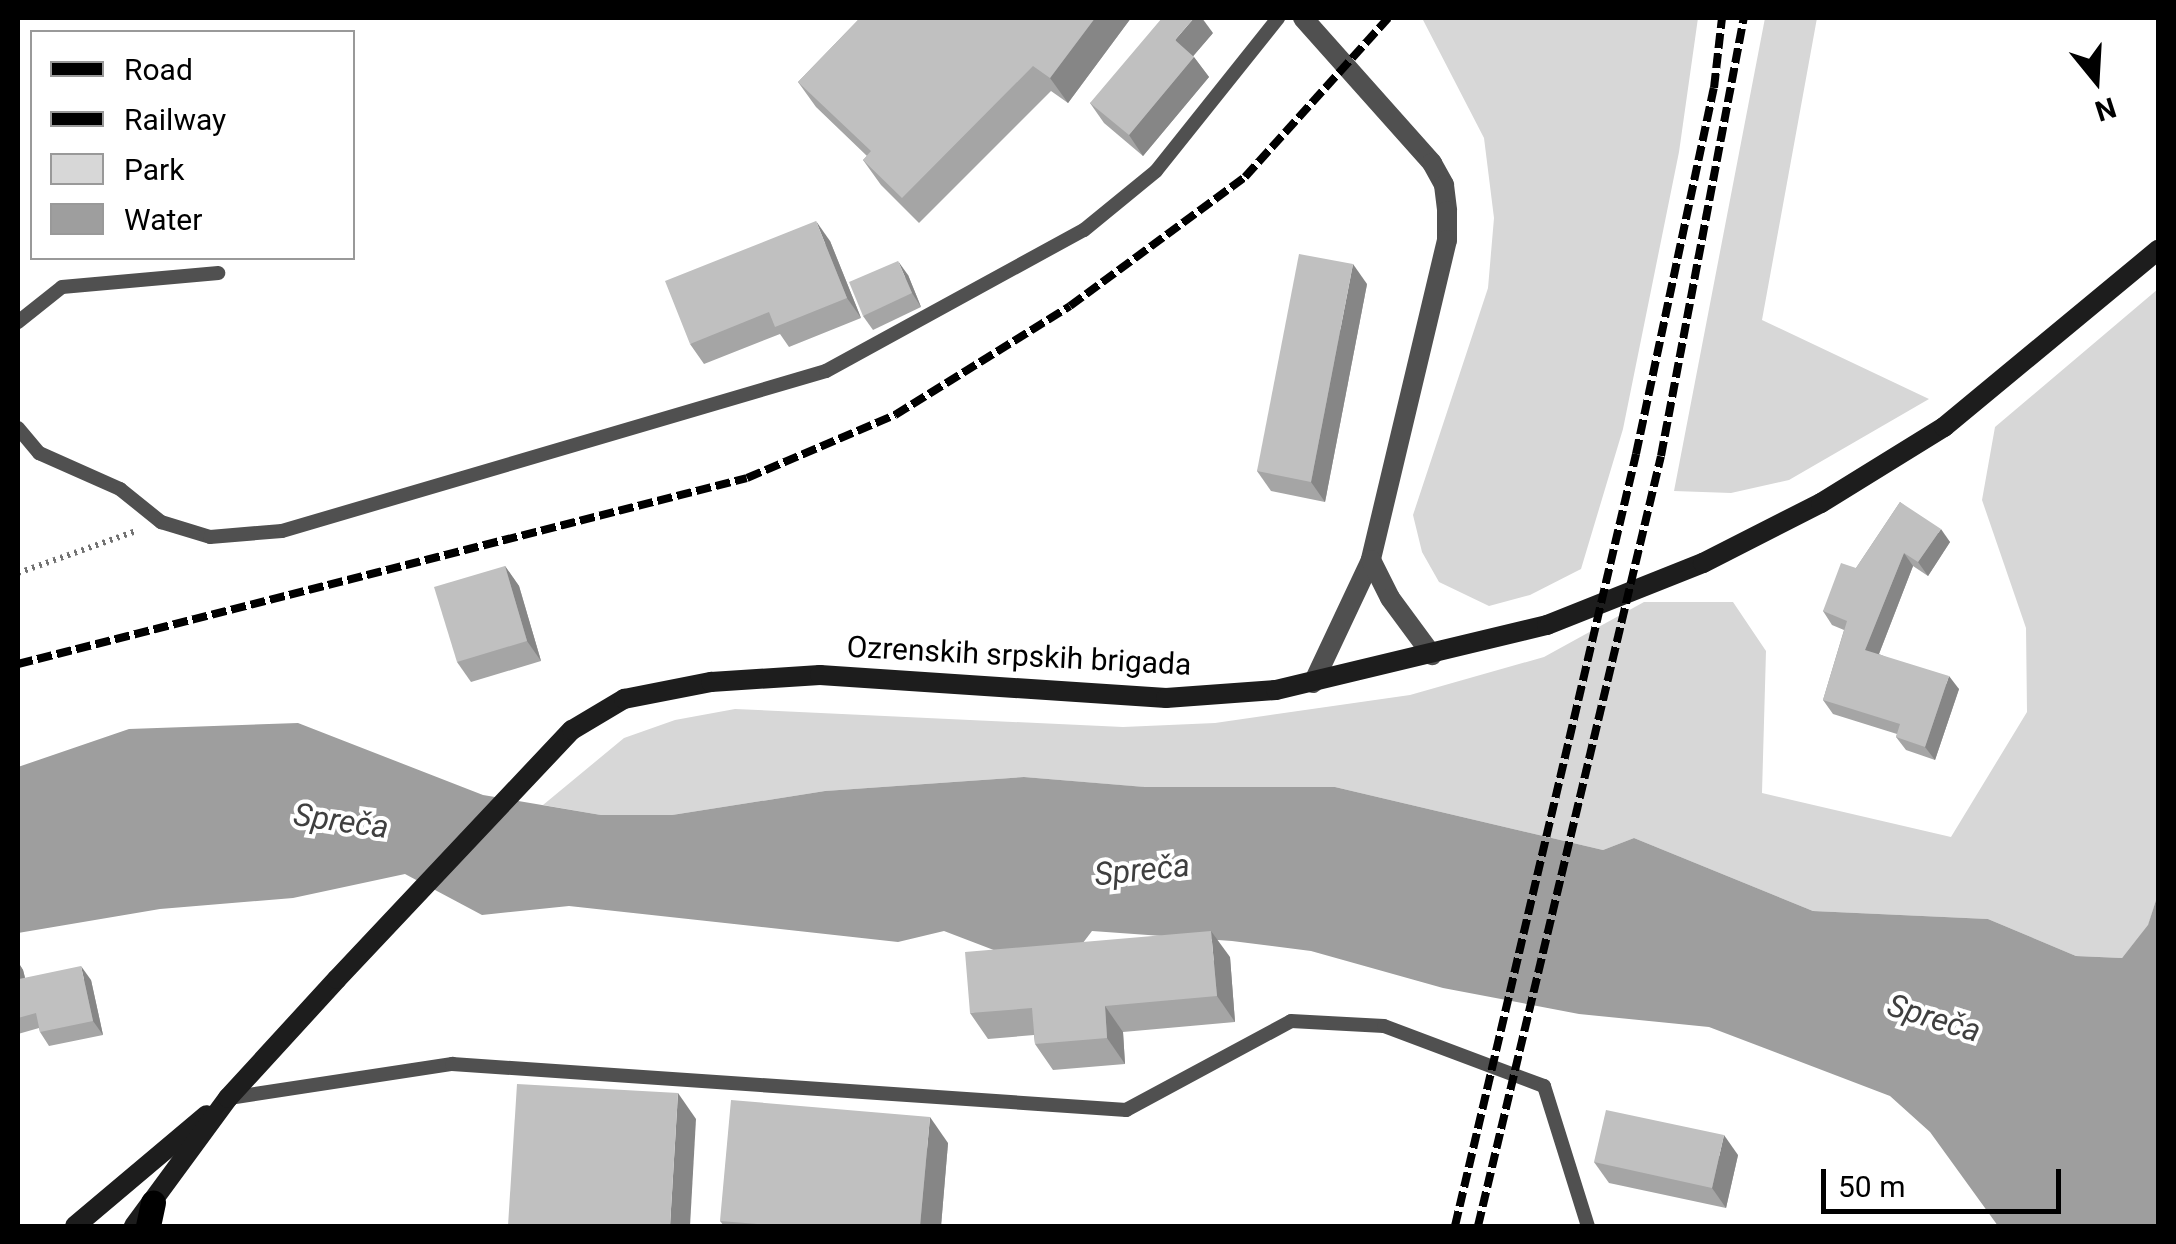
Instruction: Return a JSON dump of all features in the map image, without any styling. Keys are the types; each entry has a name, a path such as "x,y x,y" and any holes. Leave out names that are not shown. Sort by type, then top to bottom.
{"main road":[{"name":"Ozrenskih srpskih brigada","path":"75,1226 228,1098 572,730 624,699 711,682 820,676 1166,698 1313,683 1547,625 1703,563 1821,502 1944,427 2158,250"},
{"name":"Ozrenskih srpskih brigada","path":"134,1226 150,1214 228,1098"}],"street":[{"path":"1303,18 1382,102 1444,185 1446,240 1371,560 1313,683"},
{"path":"1371,560 1390,598 1432,655"}],"lane":[{"path":"18,428 39,452 120,489 161,522 210,537 282,531 826,371 1084,230 1156,171 1278,18"},
{"path":"18,322 62,286 218,273"},
{"path":"228,1098 452,1064 1126,1110 1291,1021 1384,1026 1544,1086 1588,1226"}],"path":[{"path":"18,573 161,522"}],"green space":[{"path":"1422,18 1698,18 1679,152 1623,429 1581,569 1530,595 1489,606 1439,582 1422,552 1413,515 1488,288 1494,218 1484,138"},
{"path":"1765,18 1817,18 1762,320 1929,399 1789,480 1731,493 1674,491"},
{"path":"2158,289 2158,894 2148,926 2122,958 2076,956 1988,919 1813,911 1634,838 1603,850 1335,787 1144,787 1024,777 825,791 672,815 601,815 543,805 624,738 675,720 735,709 1123,727 1215,723 1410,695 1544,657 1644,602 1733,602 1766,651 1762,793 1951,837 2027,712 2026,628 1982,500 1995,427"}],"water":[{"name":"Spreča","path":"298,723 483,795 601,815 672,815 825,791 1024,777 1145,787 1335,787 1603,850 1634,838 1813,911 1988,919 2076,956 2122,958 2148,925 2158,894 2158,1226 1998,1226 1930,1132 1890,1096 1709,1027 1579,1014 1443,988 1311,951 1092,931 1073,956 1012,957 944,931 898,942 569,906 482,915 405,874 293,898 160,909 18,933 18,767 129,729"}],"building":[{"path":"860,18 1095,18 1050,78 1033,66 902,198 863,160 871,151 798,82"},
{"path":"1162,18 1194,18 1175,40 1194,57 1129,135 1090,103"},
{"path":"816,221 847,298 775,327 769,312 690,344 665,281"},
{"path":"1299,254 1353,264 1311,482 1257,471"},
{"path":"898,261 912,293 863,316 849,282"},
{"path":"1900,502 1941,529 1918,562 1904,553 1865,650 1949,676 1925,747 1896,737 1900,724 1823,700 1847,621 1823,611 1841,563 1856,568"},
{"path":"505,566 527,641 457,662 434,587"},
{"path":"1211,931 1217,996 1105,1006 1107,1038 1035,1044 1032,1008 970,1013 965,952"},
{"path":"81,966 93,1021 40,1032 36,1013 18,1018 18,972 19,979"},
{"path":"517,1084 678,1093 670,1226 508,1226"},
{"path":"731,1100 930,1117 920,1226 782,1226 720,1221"},
{"path":"1606,1110 1724,1135 1712,1188 1594,1162"}],"railway":[{"path":"18,664 747,478 895,415 1070,306 1245,177 1388,18"},
{"path":"1455,1226 1636,454 1714,88 1722,18"},
{"path":"1478,1226 1661,456 1744,18"}]}
